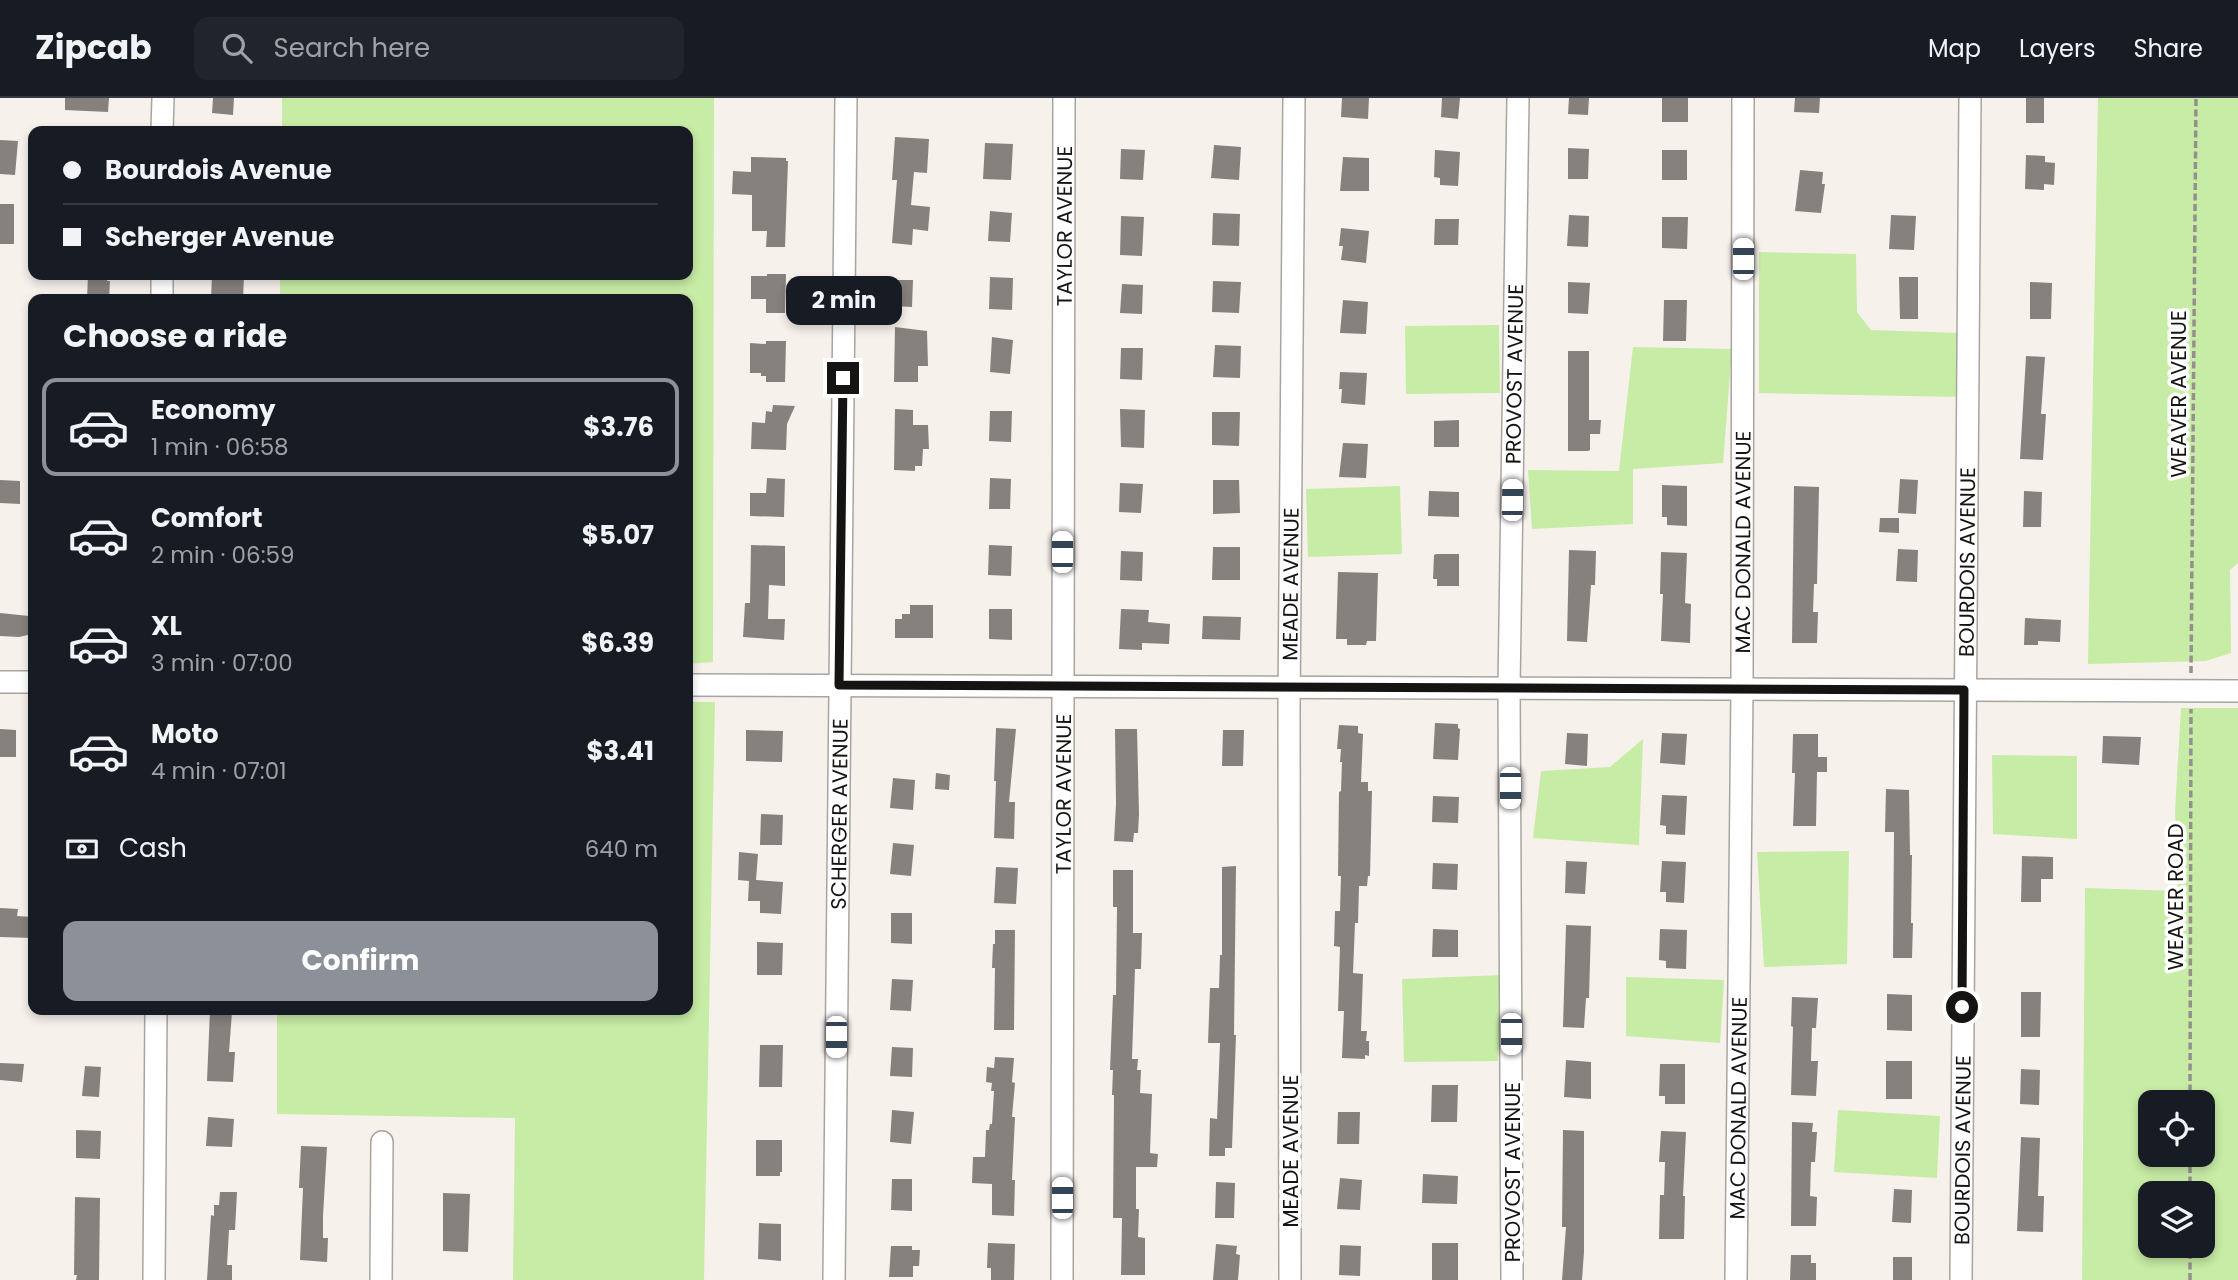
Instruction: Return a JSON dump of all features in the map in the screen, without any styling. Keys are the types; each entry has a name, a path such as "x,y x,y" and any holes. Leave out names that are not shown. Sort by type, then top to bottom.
{"street":[{"path":"162,126 163,98"},
{"name":"SCHERGER AVENUE","path":"834,1280 846,98"},
{"name":"TAYLOR AVENUE","path":"1062,1280 1063,98"},
{"name":"MEADE AVENUE","path":"1290,1280 1289,687 1294,98"},
{"name":"PROVOST AVENUE","path":"1512,1280 1509,688 1518,98"},
{"name":"MAC DONALD AVENUE","path":"1736,1280 1742,689 1743,98"},
{"name":"BOURDOIS AVENUE","path":"1961,1280 1970,98"},
{"path":"0,682 28,682"},
{"path":"693,685 2238,691"},
{"path":"154,1280 156,1015"},
{"path":"381,1280 382,1142"}],"path":[{"name":"WEAVER AVENUE","path":"2191,691 2196,98"},
{"name":"WEAVER ROAD","path":"2190,1090 2191,691"},
{"path":"2190,1258 2190,1280"}],"green space":[{"path":"282,98 714,98 713,662 693,664 693,294 280,294 280,280 693,280 693,126 282,126"},
{"path":"2098,98 2238,98 2238,563 2230,570 2231,653 2206,661 2088,664"},
{"path":"1759,252 1856,254 1857,312 1871,330 1960,333 1960,397 1759,393"},
{"path":"1499,325 1500,393 1406,394 1405,326"},
{"path":"1633,347 1732,349 1723,463 1633,469 1633,524 1532,529 1528,470 1619,471"},
{"path":"1400,486 1402,554 1308,557 1306,489"},
{"path":"693,702 715,702 704,1280 513,1280 515,1118 277,1114 277,1015 693,1015"},
{"path":"2181,708 2238,708 2238,1280 2082,1280 2085,888 2178,891 2175,811"},
{"path":"1643,739 1639,845 1533,838 1541,771 1610,767"},
{"path":"1992,755 2077,756 2077,839 1993,834"},
{"path":"1849,851 1847,964 1764,967 1757,852"},
{"path":"1501,975 1498,1061 1404,1062 1402,979"},
{"path":"1626,977 1724,980 1720,1043 1626,1036"},
{"path":"1838,1110 1940,1116 1937,1178 1834,1172"}],"building":[{"path":"65,98 109,98 108,112 65,110"},
{"path":"213,98 234,98 233,115 212,113"},
{"path":"1342,98 1369,98 1368,119 1341,117"},
{"path":"1442,98 1460,98 1458,119 1441,117"},
{"path":"1569,98 1589,98 1588,115 1568,114"},
{"path":"1662,98 1688,98 1688,122 1662,122"},
{"path":"1795,98 1820,98 1819,113 1794,112"},
{"path":"2026,98 2044,98 2044,123 2026,123"},
{"path":"895,137 929,139 927,173 914,172 911,205 930,207 928,231 913,229 912,245 892,243 897,180 892,180"},
{"path":"0,140 18,141 15,175 0,174"},
{"path":"985,143 1013,144 1011,180 983,179"},
{"path":"1214,145 1241,147 1239,180 1211,178"},
{"path":"1568,148 1589,149 1588,179 1568,179"},
{"path":"1121,149 1145,150 1143,180 1120,179"},
{"path":"1435,150 1460,152 1458,186 1440,185 1440,178 1434,177"},
{"path":"1662,150 1687,150 1687,180 1662,180"},
{"path":"2026,155 2045,156 2045,162 2055,163 2054,185 2044,184 2044,190 2025,189"},
{"path":"751,157 786,158 788,161 785,247 766,247 767,231 752,231 752,195 732,194 733,171 751,172"},
{"path":"1343,157 1369,158 1369,191 1340,191"},
{"path":"1800,170 1823,172 1822,184 1825,184 1821,213 1795,211"},
{"path":"0,204 14,204 14,244 0,244"},
{"path":"990,211 1012,213 1010,242 988,241"},
{"path":"1213,213 1240,214 1239,246 1212,245"},
{"path":"1569,215 1589,216 1588,247 1567,246"},
{"path":"1891,215 1916,216 1914,250 1889,249"},
{"path":"1121,216 1144,217 1142,256 1120,255"},
{"path":"1662,217 1688,217 1687,249 1662,248"},
{"path":"1435,219 1459,219 1458,245 1434,245"},
{"path":"1341,228 1369,231 1366,263 1341,260"},
{"path":"786,274 785,313 766,313 766,299 751,299 751,276"},
{"path":"990,277 1013,278 1012,310 989,309"},
{"path":"1899,277 1918,277 1918,319 1900,319"},
{"path":"88,280 110,281 109,294 87,294"},
{"path":"212,280 244,280 243,294 211,294"},
{"path":"895,280 913,280 912,307 893,306"},
{"path":"1213,281 1241,282 1239,313 1212,312"},
{"path":"1568,282 1590,283 1588,314 1568,313"},
{"path":"2030,282 2052,283 2051,319 2030,319"},
{"path":"1122,284 1143,285 1142,314 1120,313"},
{"path":"1343,300 1368,302 1366,334 1340,333"},
{"path":"1664,300 1687,300 1686,341 1663,341"},
{"path":"895,327 927,331 928,366 918,366 918,382 894,382"},
{"path":"992,337 1013,340 1010,374 990,372"},
{"path":"766,341 786,341 785,382 766,382 766,376 761,376 761,373 750,373 750,343 766,344"},
{"path":"1215,345 1241,346 1240,378 1213,377"},
{"path":"1121,348 1143,348 1142,380 1120,379"},
{"path":"1568,351 1589,351 1589,420 1601,420 1600,434 1590,434 1588,451 1568,451"},
{"path":"2026,356 2045,357 2041,414 2046,414 2043,460 2020,459"},
{"path":"1340,372 1367,373 1365,405 1341,403"},
{"path":"773,405 795,406 787,424 786,450 751,449 752,422 765,423 766,411 772,412"},
{"path":"895,409 913,410 913,425 928,425 929,449 923,449 922,466 915,466 915,471 894,470"},
{"path":"1120,409 1145,410 1144,448 1121,447"},
{"path":"990,411 1012,411 1011,442 989,441"},
{"path":"1212,412 1240,412 1239,446 1212,445"},
{"path":"1459,420 1459,447 1434,447 1434,421"},
{"path":"1343,443 1368,444 1366,478 1339,477"},
{"path":"767,478 785,479 784,517 750,516 750,493 766,493"},
{"path":"990,478 1011,479 1010,509 989,509"},
{"path":"1900,479 1918,480 1916,514 1898,513"},
{"path":"0,480 20,481 20,504 0,503"},
{"path":"1213,480 1239,480 1240,513 1213,514"},
{"path":"1120,483 1143,484 1141,513 1119,512"},
{"path":"1662,485 1687,486 1687,526 1667,525 1667,517 1662,517"},
{"path":"1794,486 1819,487 1817,584 1814,584 1813,612 1818,612 1817,643 1792,643"},
{"path":"1429,491 1459,492 1459,517 1428,516"},
{"path":"2024,491 2042,492 2041,527 2023,527"},
{"path":"1880,518 1899,518 1899,533 1879,532"},
{"path":"751,545 785,546 785,586 769,585 768,619 785,619 784,640 743,637 745,603 750,603"},
{"path":"989,545 1012,546 1011,576 988,575"},
{"path":"1213,547 1240,547 1240,580 1212,580"},
{"path":"1898,549 1918,550 1917,582 1896,581"},
{"path":"1569,550 1596,551 1595,585 1591,585 1587,642 1567,641"},
{"path":"1121,551 1143,552 1142,581 1120,580"},
{"path":"1661,552 1687,553 1685,603 1691,604 1690,643 1661,641"},
{"path":"1436,554 1459,554 1459,586 1437,586 1437,579 1433,579"},
{"path":"1338,572 1378,573 1376,641 1367,641 1366,645 1347,645 1347,639 1336,639"},
{"path":"910,605 933,605 933,638 895,638 895,619 902,619 902,614 910,614"},
{"path":"989,609 1012,609 1012,640 989,639"},
{"path":"1121,609 1149,610 1148,622 1170,624 1169,644 1142,643 1142,650 1119,649"},
{"path":"0,613 28,616 28,635 0,636"},
{"path":"1203,616 1241,617 1240,640 1202,639"},
{"path":"2025,618 2061,620 2060,642 2038,641 2038,645 2024,645"},
{"path":"1435,723 1458,724 1458,760 1433,759"},
{"path":"1339,725 1358,726 1358,733 1363,734 1361,782 1368,782 1368,791 1372,791 1370,876 1367,886 1359,886 1353,973 1363,974 1361,1031 1367,1031 1366,1041 1369,1041 1369,1056 1365,1055 1365,1059 1342,1058 1344,1011 1338,1011 1340,947 1334,946 1335,911 1340,911 1341,876 1338,876 1342,762 1341,749 1337,749"},
{"path":"996,728 1016,729 1009,802 1015,802 1014,839 994,838"},
{"path":"0,729 16,730 16,757 0,757"},
{"path":"1115,729 1137,729 1139,814 1138,833 1134,833 1133,842 1114,841"},
{"path":"746,730 783,731 782,762 746,761"},
{"path":"1223,730 1244,730 1243,766 1222,766"},
{"path":"1567,733 1588,734 1587,766 1565,764"},
{"path":"1662,733 1687,734 1685,765 1660,763"},
{"path":"1793,734 1818,734 1818,757 1827,757 1827,772 1817,772 1816,826 1793,826"},
{"path":"2103,736 2141,737 2139,765 2102,763"},
{"path":"936,773 950,775 949,790 935,789"},
{"path":"893,778 915,780 913,810 890,808"},
{"path":"1886,789 1909,790 1912,958 1893,958 1894,832 1885,832"},
{"path":"1662,795 1687,796 1685,835 1666,834 1666,826 1660,825"},
{"path":"1433,796 1459,797 1458,823 1432,822"},
{"path":"761,814 783,815 782,845 760,845"},
{"path":"893,843 914,845 911,876 890,874"},
{"path":"739,852 758,854 756,880 783,882 781,914 760,913 760,901 748,901 749,881 738,880"},
{"path":"2022,856 2053,857 2053,879 2041,879 2041,902 2021,902"},
{"path":"1566,861 1587,862 1585,894 1565,893"},
{"path":"1662,861 1686,862 1684,903 1666,902 1666,892 1660,892"},
{"path":"1433,863 1458,864 1457,890 1432,889"},
{"path":"1236,866 1236,1035 1232,1148 1225,1148 1225,1156 1209,1156 1210,1118 1217,1119 1220,1043 1208,1043 1210,988 1219,988 1222,955 1222,867"},
{"path":"996,867 1018,868 1016,904 994,903"},
{"path":"1113,870 1133,870 1133,933 1142,933 1141,969 1135,969 1132,1059 1138,1059 1137,1070 1141,1070 1140,1093 1152,1094 1150,1153 1158,1154 1157,1167 1136,1167 1138,1237 1145,1238 1145,1275 1121,1275 1122,1218 1113,1218 1114,1095 1113,1070 1110,1070 1113,995 1116,995 1117,907 1113,907"},
{"path":"0,908 18,909 17,916 28,917 28,938 0,937"},
{"path":"891,913 912,913 912,944 891,943"},
{"path":"1566,925 1591,926 1589,998 1586,998 1584,1028 1563,1027"},
{"path":"1433,929 1458,930 1458,957 1432,957"},
{"path":"1660,929 1687,930 1686,969 1666,968 1666,961 1659,960"},
{"path":"995,930 1015,930 1014,1030 994,1030 995,968 992,968"},
{"path":"757,942 783,943 782,975 757,975"},
{"path":"892,979 913,980 911,1011 890,1010"},
{"path":"2021,992 2041,992 2040,1037 2021,1037"},
{"path":"1887,994 1912,995 1912,1031 1887,1030"},
{"path":"1792,997 1818,998 1816,1028 1812,1028 1811,1061 1818,1061 1816,1096 1791,1095"},
{"path":"210,1015 232,1015 229,1052 235,1052 233,1082 207,1081"},
{"path":"760,1045 783,1045 782,1087 759,1087"},
{"path":"892,1047 913,1048 912,1077 890,1076"},
{"path":"995,1057 1014,1058 1014,1216 992,1215 992,1184 972,1183 973,1157 985,1157 986,1130 989,1130 992,1124 994,1091 991,1091 992,1083 986,1082 987,1067 994,1068"},
{"path":"1566,1060 1591,1062 1591,1099 1564,1097"},
{"path":"1886,1061 1912,1061 1912,1099 1886,1099"},
{"path":"0,1063 24,1064 22,1082 0,1080"},
{"path":"1660,1064 1685,1064 1685,1104 1665,1104 1665,1096 1659,1096"},
{"path":"85,1066 101,1067 99,1097 82,1096"},
{"path":"2021,1069 2040,1070 2039,1105 2020,1104"},
{"path":"1432,1085 1458,1085 1457,1122 1431,1122"},
{"path":"892,1110 914,1112 911,1144 890,1142"},
{"path":"1338,1112 1360,1112 1359,1144 1337,1144"},
{"path":"208,1117 234,1119 232,1147 206,1146"},
{"path":"1792,1122 1813,1123 1812,1132 1817,1132 1815,1162 1811,1162 1810,1196 1817,1197 1816,1226 1791,1226"},
{"path":"76,1130 101,1131 100,1159 76,1158"},
{"path":"1563,1130 1584,1131 1582,1280 1562,1280 1566,1227 1562,1227"},
{"path":"1661,1131 1686,1132 1684,1239 1659,1239 1660,1195 1664,1195 1665,1162 1659,1162"},
{"path":"2021,1137 2040,1138 2038,1196 2044,1196 2043,1232 2017,1231"},
{"path":"756,1140 782,1140 780,1176 756,1176"},
{"path":"301,1146 327,1147 323,1238 328,1238 327,1262 300,1260 303,1188 299,1188"},
{"path":"1423,1174 1458,1176 1457,1204 1422,1203"},
{"path":"1340,1178 1362,1180 1360,1210 1337,1209"},
{"path":"892,1179 912,1179 912,1211 891,1210"},
{"path":"1216,1182 1235,1183 1234,1218 1215,1218"},
{"path":"1894,1189 1912,1190 1911,1223 1892,1222"},
{"path":"220,1192 237,1192 235,1230 229,1230 227,1265 232,1265 232,1280 207,1280 211,1215 214,1216 214,1205 219,1205"},
{"path":"443,1193 470,1194 468,1252 443,1251"},
{"path":"75,1197 100,1198 99,1280 76,1280 77,1275 74,1275"},
{"path":"759,1223 781,1224 781,1261 758,1259"},
{"path":"988,1243 1015,1244 1014,1280 991,1280 991,1268 987,1268"},
{"path":"1432,1243 1458,1243 1458,1280 1432,1280"},
{"path":"1216,1244 1237,1246 1236,1254 1240,1255 1238,1280 1213,1280"},
{"path":"1340,1245 1361,1246 1360,1276 1339,1275"},
{"path":"891,1246 912,1246 912,1250 920,1250 919,1266 913,1266 913,1277 889,1277"},
{"path":"1791,1255 1811,1255 1811,1263 1816,1263 1816,1280 1790,1280"},
{"path":"1893,1257 1912,1257 1912,1280 1893,1280"}],"route":[{"path":"843,378 839,685 1964,690 1962,1007"}]}
